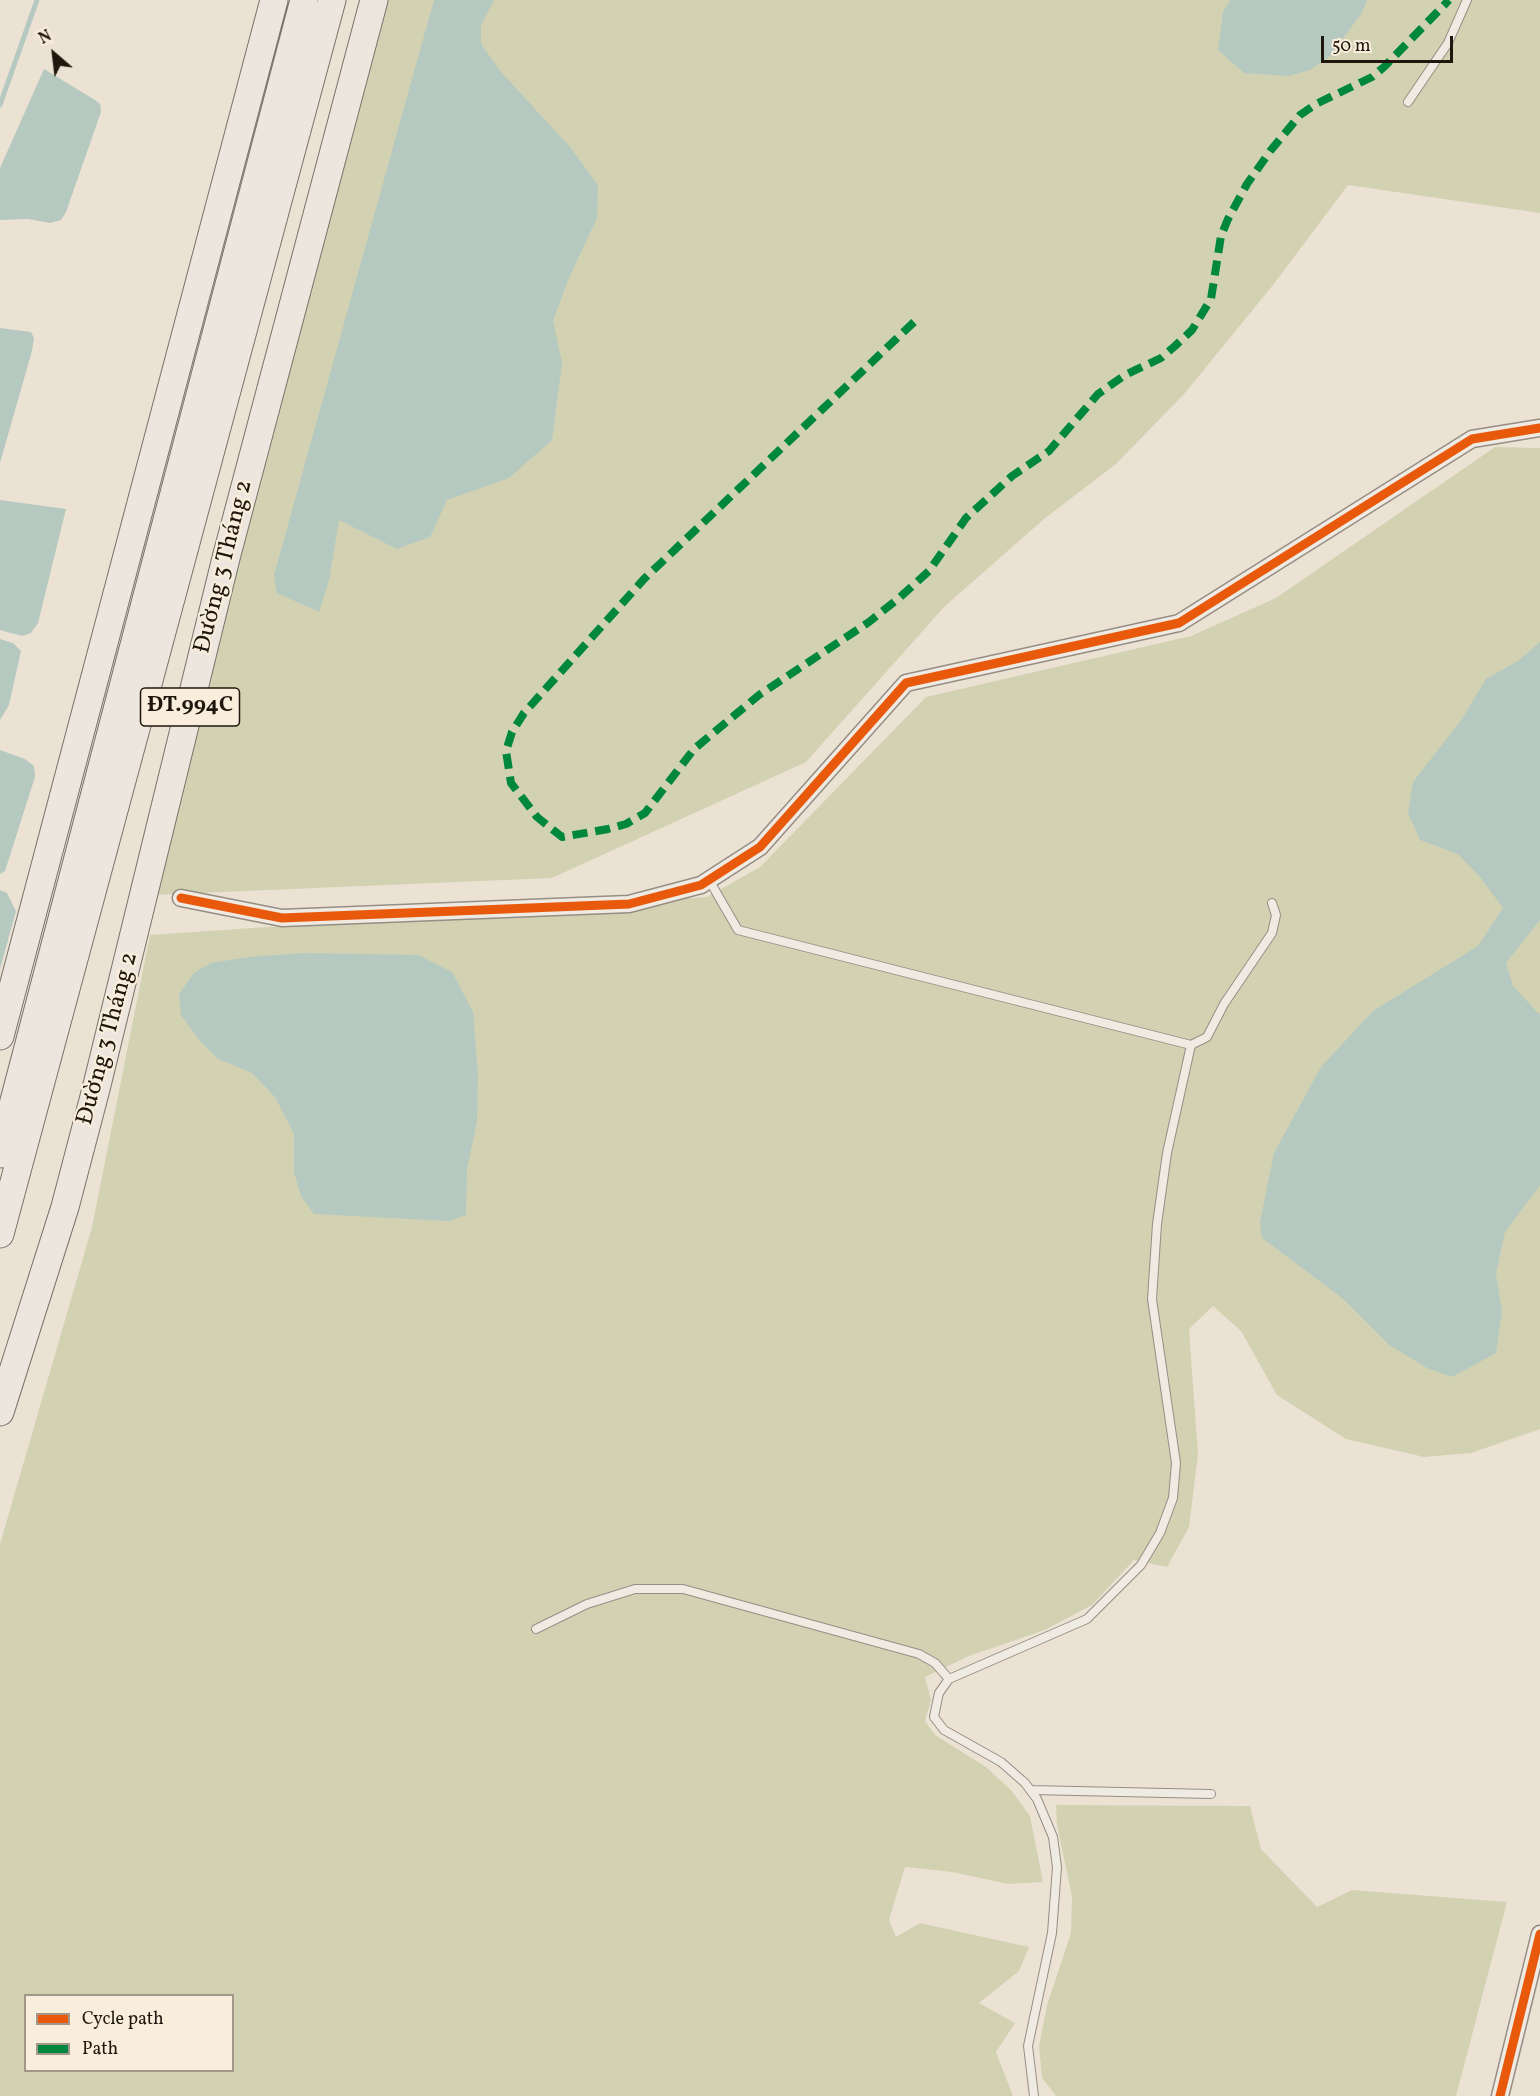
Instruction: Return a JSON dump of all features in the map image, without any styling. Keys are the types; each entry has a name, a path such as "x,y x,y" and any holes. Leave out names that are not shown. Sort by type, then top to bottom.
{"main road":[{"path":"0,1036 274,0"},
{"name":"ĐT.994C","path":"0,1154 4,1122 304,0"},
{"name":"Đường 3 Tháng 2","path":"0,1234 332,0"},
{"name":"Đường 3 Tháng 2","path":"0,1412 65,1207 226,558 374,0"}],"street":[{"path":"181,898 282,918 629,904 701,885 760,847 906,683 1179,623 1472,439 1540,428"},
{"path":"1500,2096 1540,1934"}],"lane":[{"path":"1408,102 1448,43 1467,0"},
{"path":"709,880 738,930 1191,1045 1207,1037 1224,1004 1272,933 1276,915 1272,903"},
{"path":"1034,2096 1028,2046 1052,1933 1057,1867 1053,1837 1037,1798 1031,1790 1001,1762 944,1730 934,1717 939,1693 949,1679 1087,1619 1141,1565 1160,1533 1173,1498 1176,1463 1152,1299 1154,1263 1165,1164 1191,1045"},
{"path":"536,1629 587,1604 635,1589 683,1590 919,1654 935,1663 949,1679"},
{"path":"1031,1790 1211,1794"}],"green space":[{"path":"388,0 1540,0 1540,213 1348,185 1273,285 1185,393 1116,464 1044,519 945,606 806,762 552,878 151,895"},
{"path":"1495,447 1540,448 1540,1429 1471,1453 1424,1457 1346,1439 1277,1395 1241,1331 1213,1306 1189,1329 1198,1454 1189,1527 1167,1567 1134,1560 1092,1605 1045,1630 969,1656 925,1677 931,1700 925,1721 935,1735 986,1767 1011,1790 1030,1816 1043,1882 1008,1884 952,1872 905,1867 889,1920 896,1937 920,1923 1029,1947 1019,1971 979,2003 1015,2023 996,2052 1013,2096 0,2096 0,1544 92,1227 150,935 707,897 760,867 926,697 1191,636 1276,598"},
{"path":"1056,1805 1250,1806 1261,1849 1317,1907 1352,1890 1507,1902 1456,2096 1056,2096 1042,2078 1039,2046 1047,2005 1071,1933 1072,1897 1057,1825"}],"shaded area":[{"path":"434,0 494,0 481,25 481,44 502,73 570,147 598,185 597,218 568,280 553,321 562,363 552,440 509,478 447,500 430,537 397,549 339,520 329,580 319,612 277,593 274,575"},
{"path":"1230,0 1367,0 1362,13 1329,57 1310,70 1288,76 1244,73 1218,50 1223,12"},
{"path":"44,69 95,100 100,104 101,112 66,212 61,220 50,223 28,219 0,220 0,168"},
{"path":"0,328 31,332 34,338 0,463"},
{"path":"0,500 66,509 38,623 31,633 22,636 0,630"},
{"path":"0,639 13,643 21,651 9,705 0,720"},
{"path":"1540,642 1540,920 1506,963 1513,986 1540,1015 1540,1185 1505,1232 1496,1274 1502,1312 1496,1353 1452,1377 1427,1368 1388,1344 1342,1298 1262,1238 1260,1222 1274,1153 1321,1067 1373,1011 1478,946 1503,908 1480,877 1458,854 1420,840 1408,813 1413,782 1462,719 1486,679 1518,661"},
{"path":"0,750 25,759 34,766 35,777 5,871 0,874"},
{"path":"0,890 7,893 16,911 0,969"},
{"path":"305,953 418,955 452,972 473,1012 478,1075 477,1121 467,1170 466,1215 449,1221 314,1214 301,1196 294,1172 294,1134 275,1097 252,1073 218,1059 200,1041 181,1015 179,994 194,973 211,963 249,957"}],"waterway":[{"path":"0,105 37,0"}],"marked path":[{"path":"914,322 644,579 524,713 512,732 506,751 511,783 537,817 562,837 626,824 645,813 694,749 759,695 869,622 899,598 929,571 966,518 1012,476 1049,451 1098,394 1125,375 1161,358 1192,330 1211,299 1221,236 1228,219 1247,184 1271,150 1300,115 1316,104 1372,77 1384,67 1449,0"}],"cycle path":[{"path":"181,898 282,918 629,904 701,885 760,847 906,683 1179,623 1472,439 1540,428"},
{"path":"1500,2096 1540,1934"}]}
